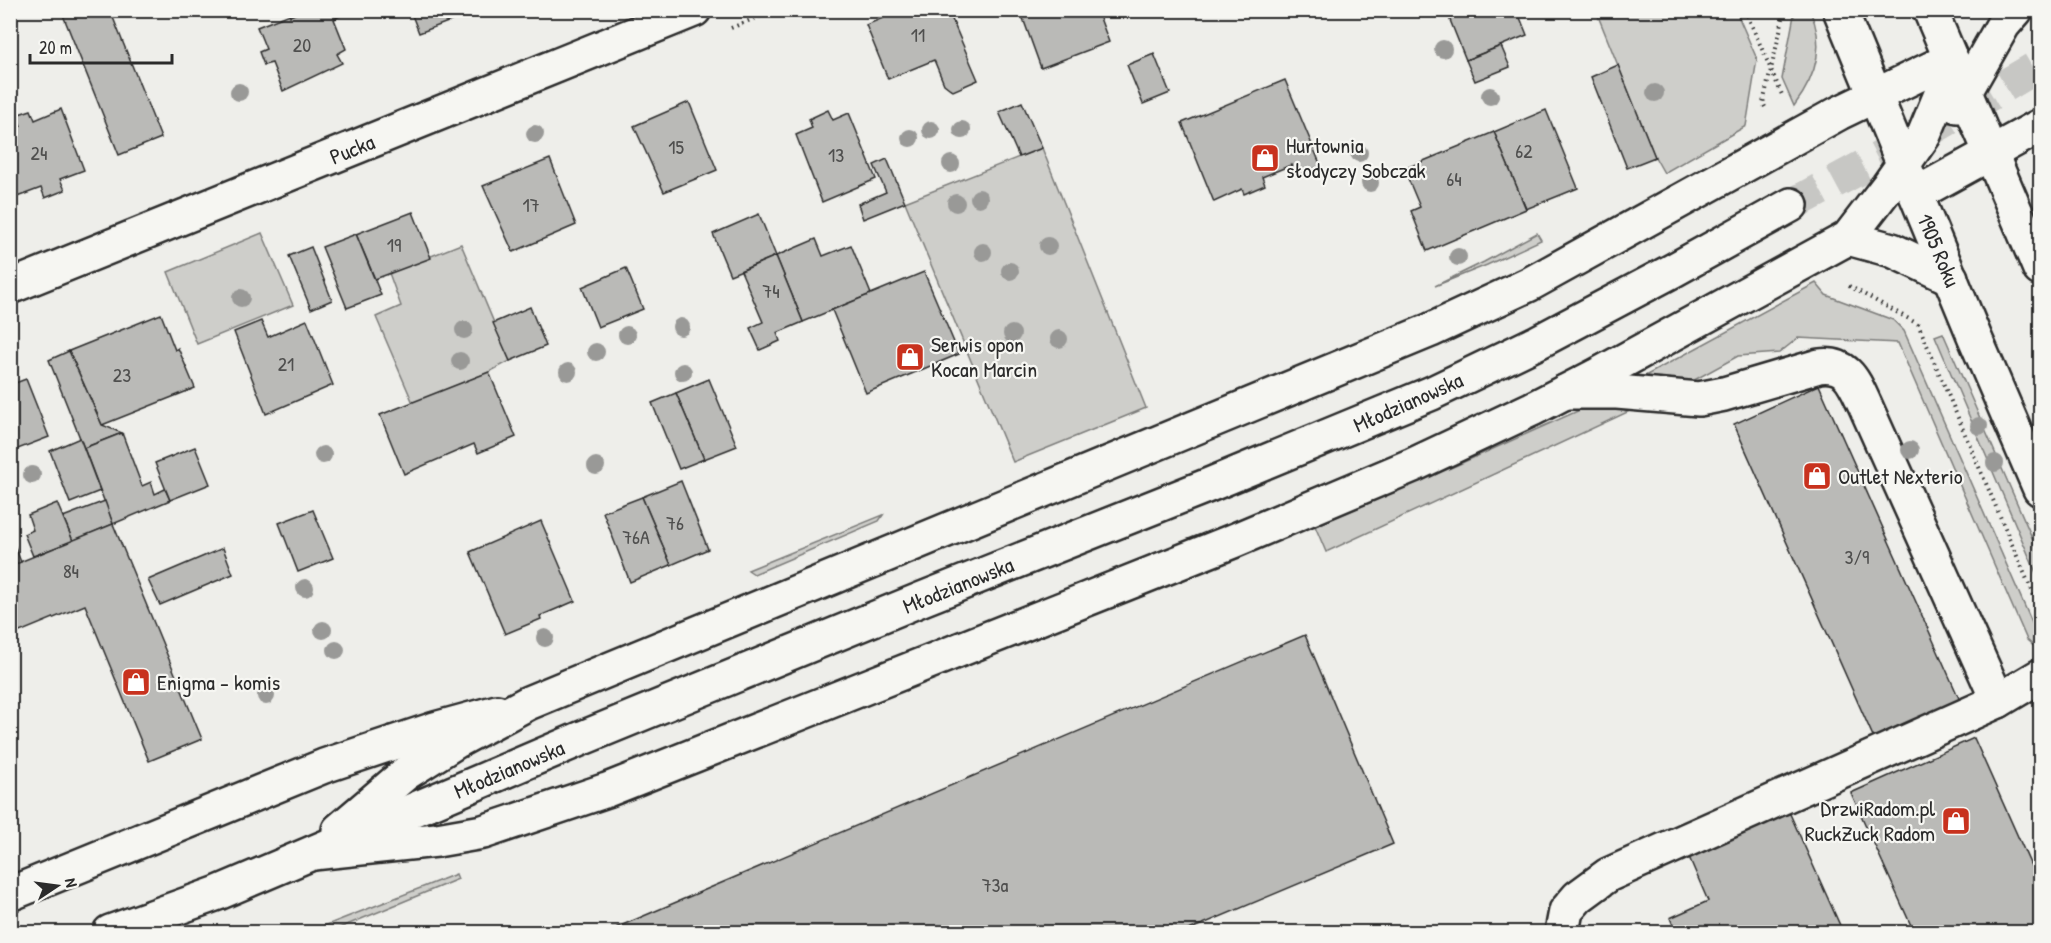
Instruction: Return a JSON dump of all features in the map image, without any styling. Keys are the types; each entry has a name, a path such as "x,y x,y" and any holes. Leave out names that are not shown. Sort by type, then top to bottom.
{"main road":[{"name":"Pucka","path":"10,287 694,10"},
{"name":"1905 Roku","path":"1840,10 2040,489"},
{"path":"1930,10 2040,269"},
{"path":"1916,194 1943,129 2003,25 2016,10"},
{"path":"313,853 406,773 455,742 528,704 1431,330 1530,284 1781,144 1951,59"},
{"path":"313,853 437,840 483,832 607,790 1244,536 1413,465 1565,392 1848,238 1924,135 1941,94 1951,59"},
{"path":"1916,194 2040,126"},
{"name":"Młodzianowska","path":"110,933 218,893 580,738 1432,393 1558,331 1791,205"},
{"path":"1848,238 1892,250 1951,278"},
{"path":"1565,392 1617,392 1699,399 1724,394 1818,366 1830,364 1840,367 1850,375 1857,389 1998,701"},
{"path":"1562,933 1566,912 1578,897 1608,875 1998,701 2040,676"},
{"path":"10,894 324,766 435,729 528,704"}],"path":[{"path":"1768,114 1763,103 1785,10"},
{"path":"1918,324 2040,610"}],"shaded area":[{"path":"1596,11 1736,11 1757,59 1746,126 1664,173 1655,157"},
{"path":"1796,11 1810,11 1815,24 1818,48 1813,72 1794,106 1782,79"},
{"path":"1042,148 1146,408 1013,462 905,202"},
{"path":"262,233 293,305 197,344 168,272"},
{"path":"1537,233 1541,240 1435,286 1484,262"},
{"path":"461,244 510,361 413,403 376,317 401,306 389,273"},
{"path":"1816,283 1826,295 1893,320 1904,331 2040,641 2040,646 2036,648 2027,640 1898,343 1798,338 1779,353 1738,356 1689,383 1650,381 1645,376"},
{"path":"1943,333 2040,556 2040,582 1935,336"},
{"path":"1591,405 1632,410 1326,552 1315,526"},
{"path":"883,515 879,521 754,574 748,570"},
{"path":"456,874 458,879 337,929 338,932 309,932"}],"building":[{"path":"61,10 110,10 161,138 119,155"},
{"path":"304,10 337,10 340,16 334,19 346,49 337,54 342,63 283,91 272,63 264,65 259,52 266,49 257,27"},
{"path":"410,10 476,10 477,11 419,33"},
{"path":"902,10 948,10 978,80 953,91 944,84 934,60 888,79 866,25"},
{"path":"1020,10 1097,10 1109,42 1041,68"},
{"path":"1446,10 1517,10 1527,35 1466,60"},
{"path":"1501,46 1510,67 1475,81 1466,60"},
{"path":"1154,54 1170,93 1143,104 1127,65"},
{"path":"1618,65 1655,157 1627,168 1591,77"},
{"path":"1285,80 1321,166 1296,176 1291,165 1262,177 1265,185 1244,194 1242,189 1214,202 1182,123"},
{"path":"689,102 717,170 664,192 634,126"},
{"path":"1022,102 1042,148 1019,157 999,112"},
{"path":"61,109 84,170 60,179 65,190 45,198 41,188 17,197 10,181 10,130 21,126 16,115 31,110 35,120"},
{"path":"828,110 833,120 849,113 876,179 822,202 796,135 812,128 809,119"},
{"path":"1546,110 1578,188 1526,209 1494,132"},
{"path":"1494,132 1526,209 1427,251 1411,211 1420,207 1404,169"},
{"path":"550,159 576,225 513,252 483,186"},
{"path":"887,159 905,202 863,219 858,204 886,192 874,165"},
{"path":"413,212 431,258 375,279 356,234"},
{"path":"759,214 776,256 730,275 713,234"},
{"path":"356,234 381,295 347,308 322,247"},
{"path":"816,239 823,256 851,245 871,294 803,322 776,256"},
{"path":"311,247 332,300 311,309 289,256"},
{"path":"776,256 803,322 777,333 780,341 760,350 750,328 763,322 741,271"},
{"path":"626,268 643,309 598,327 582,287"},
{"path":"924,272 959,354 866,393 832,310"},
{"path":"530,307 546,346 510,361 493,323"},
{"path":"161,314 175,350 178,348 195,388 102,425 69,351"},
{"path":"307,320 333,385 266,414 234,332 261,321 268,337"},
{"path":"69,351 102,425 122,433 84,448 49,360"},
{"path":"489,372 516,437 478,453 474,444 404,474 380,415"},
{"path":"26,379 49,437 10,452 10,385"},
{"path":"709,379 737,446 704,459 676,393"},
{"path":"1819,385 1962,705 1876,743 1734,424"},
{"path":"676,393 704,459 679,469 652,403"},
{"path":"122,433 142,486 151,482 155,494 165,489 170,500 113,524 84,448"},
{"path":"80,438 100,491 70,503 50,451"},
{"path":"195,447 210,484 170,500 155,463"},
{"path":"681,481 708,549 671,565 642,497"},
{"path":"642,497 671,565 630,582 603,512"},
{"path":"105,501 113,524 73,541 63,517"},
{"path":"57,503 73,541 33,556 24,534 33,530 28,515"},
{"path":"313,510 333,558 298,572 279,523"},
{"path":"541,521 575,601 505,634 470,552"},
{"path":"113,524 202,739 149,761 85,605 10,636 10,566"},
{"path":"10,534 21,562 10,566"},
{"path":"223,548 233,574 160,605 148,580"},
{"path":"1305,635 1393,844 1184,932 606,932"},
{"path":"1974,738 2040,886 2040,932 1914,932 1851,793"},
{"path":"1786,805 1843,932 1676,932 1670,918 1708,901 1686,850"}],"tunnel":[{"path":"1791,205 1911,141 2040,65"}],"place":[{"name":"Hurtownia słodyczy Sobczak","path":"1265,158"},
{"name":"Serwis opon Kocan Marcin","path":"910,357"},
{"name":"Outlet Nexterio","path":"1817,476"},
{"name":"Enigma - komis","path":"136,682"},
{"name":"DrzwiRadom.pl RuckZuck Radom","path":"1956,821"}]}
